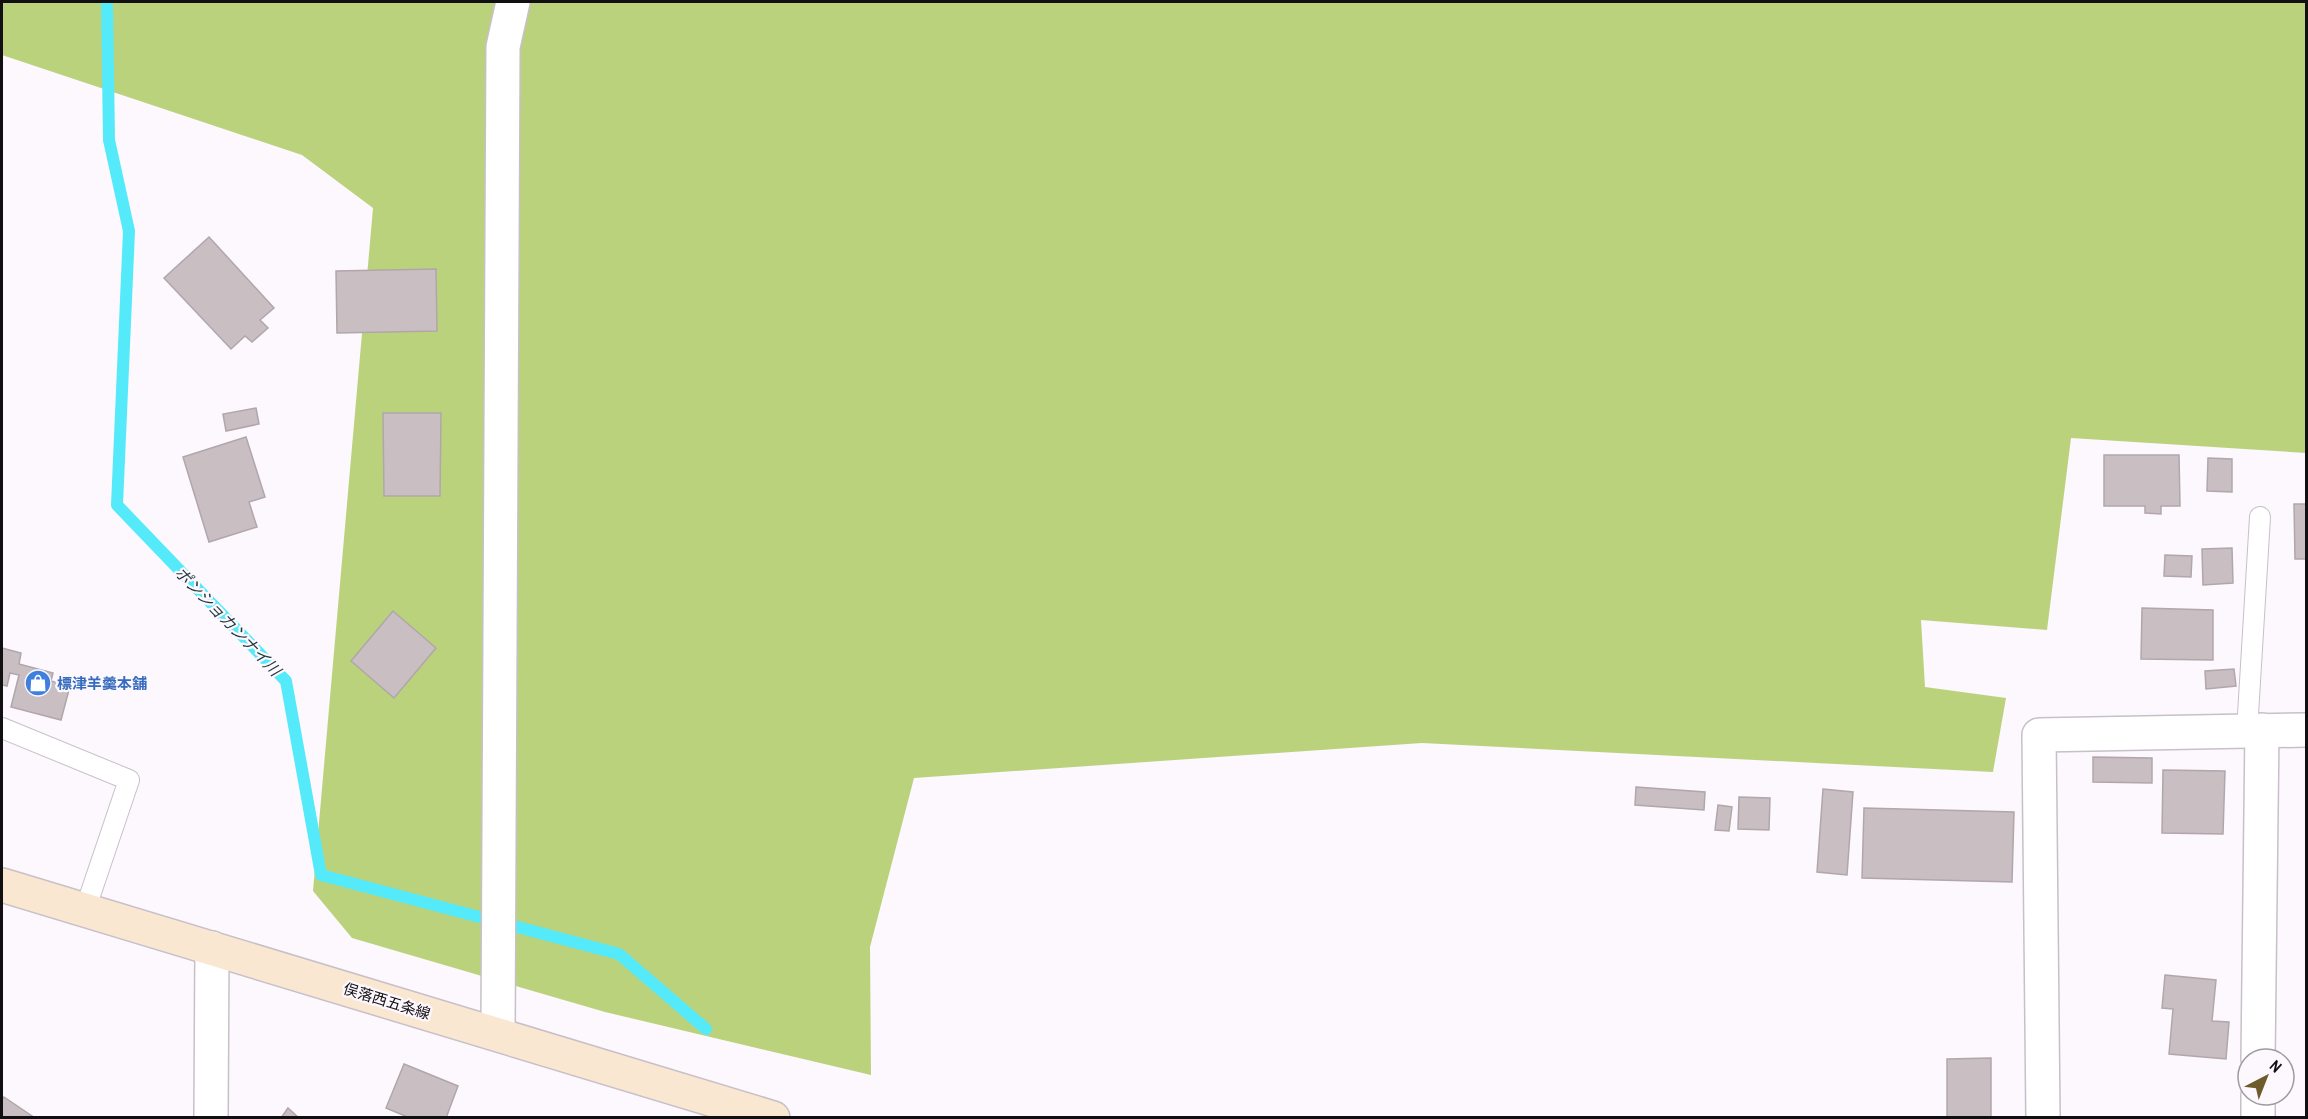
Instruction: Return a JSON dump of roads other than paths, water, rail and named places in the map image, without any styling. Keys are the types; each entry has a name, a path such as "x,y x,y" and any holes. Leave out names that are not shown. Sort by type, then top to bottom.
{"main road":[{"name":"俣落西五条線","path":"2,885 498,1033 773,1118"}],"street":[{"path":"498,1033 503,47 513,2"},
{"path":"2254,730 2258,1047"},
{"path":"2043,1118 2039,735 2307,730"},
{"path":"211,1118 212,948"}],"lane":[{"path":"2254,730 2260,517"},
{"path":"2,728 129,780 85,910"}],"waterway":[{"name":"ポンショカンナイ川","path":"107,2 109,140 129,231 117,505 286,681 321,875 619,954 706,1029"}],"place":[{"name":"標津羊羹本舗","path":"38,683"}]}
